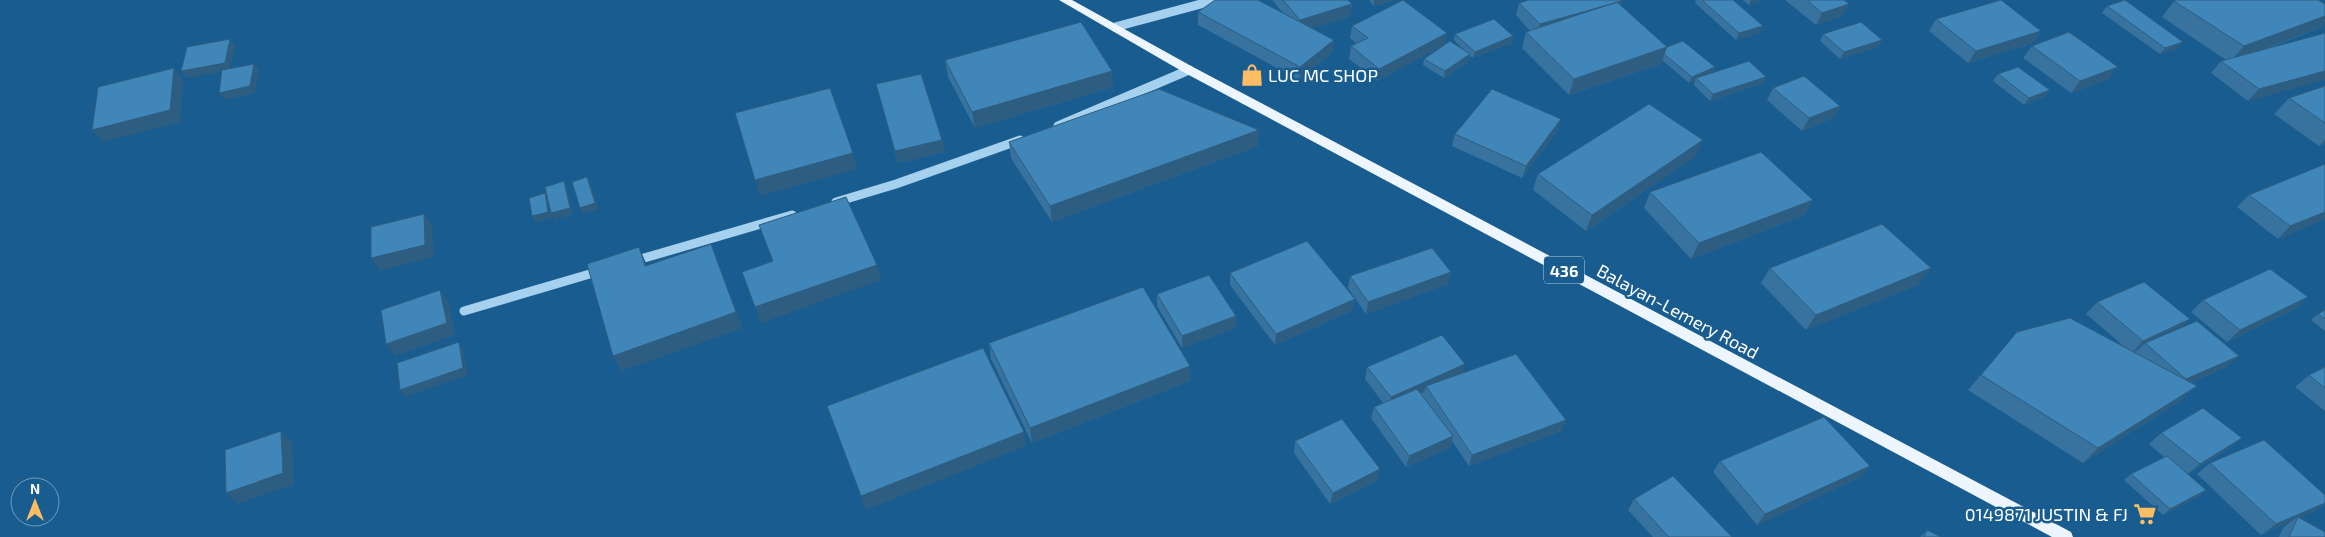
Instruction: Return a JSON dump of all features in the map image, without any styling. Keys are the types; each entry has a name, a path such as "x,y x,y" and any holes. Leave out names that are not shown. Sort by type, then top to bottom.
{"main road":[{"name":"Balayan-Lemery Road","path":"1064,0 1189,70 2066,537"}],"street":[{"path":"1115,27 1216,0"},
{"path":"1048,130 1189,70"},
{"path":"828,204 896,184 1030,136"},
{"path":"627,263 800,212"},
{"path":"464,311 608,268"}],"building":[{"path":"1215,0 1258,0 1334,40 1300,67 1198,12"},
{"path":"1283,0 1348,0 1352,4 1300,20"},
{"path":"1403,0 1447,33 1379,69 1351,46 1368,38 1352,26"},
{"path":"1529,0 1622,1 1540,24 1519,3"},
{"path":"1702,0 1733,0 1763,26 1739,33"},
{"path":"1807,0 1844,0 1849,4 1822,13"},
{"path":"2001,0 2041,31 1976,51 1936,19"},
{"path":"2125,0 2183,42 2165,48 2107,6"},
{"path":"2318,0 2325,4 2325,16 2244,46 2174,1"},
{"path":"1617,2 1667,47 1574,79 1526,32"},
{"path":"1494,19 1513,36 1475,52 1455,34"},
{"path":"1081,22 1112,71 972,112 945,60"},
{"path":"1861,22 1882,40 1844,52 1823,34"},
{"path":"2069,32 2118,67 2080,81 2032,46"},
{"path":"2325,33 2325,71 2259,89 2221,61"},
{"path":"230,39 225,63 181,71 187,47"},
{"path":"1450,41 1470,54 1445,71 1424,59"},
{"path":"1683,41 1715,67 1692,77 1664,54 1667,47"},
{"path":"1749,61 1766,77 1713,94 1696,78"},
{"path":"254,64 250,86 219,93 222,70"},
{"path":"2018,67 2050,90 2029,98 1998,74"},
{"path":"174,68 170,110 92,130 98,87"},
{"path":"921,74 942,140 895,151 876,84"},
{"path":"1804,76 1840,106 1809,118 1773,88"},
{"path":"2325,86 2325,123 2289,98"},
{"path":"830,88 853,153 755,180 735,113"},
{"path":"1159,89 1259,130 1050,206 1009,142"},
{"path":"1492,89 1561,119 1526,166 1455,134"},
{"path":"1649,104 1703,140 1592,215 1538,174"},
{"path":"1761,152 1813,200 1699,243 1650,192"},
{"path":"2325,164 2325,212 2290,226 2249,195"},
{"path":"587,177 595,203 580,208 572,182"},
{"path":"564,181 570,208 551,213 545,187"},
{"path":"545,193 548,212 532,216 529,198"},
{"path":"846,197 877,265 755,307 742,272 773,261 759,225"},
{"path":"424,214 425,245 371,258 371,227"},
{"path":"1882,224 1931,268 1816,315 1770,268"},
{"path":"1307,241 1355,299 1276,334 1230,273"},
{"path":"711,244 736,312 613,356 587,264 639,247 645,266"},
{"path":"1432,248 1451,272 1368,302 1350,276"},
{"path":"2270,269 2308,297 2240,330 2203,300"},
{"path":"1209,275 1236,316 1182,336 1157,294"},
{"path":"2144,282 2190,319 2143,341 2097,302"},
{"path":"1143,287 1190,366 1030,428 989,343"},
{"path":"440,290 447,323 386,344 381,310"},
{"path":"2325,310 2325,319 2318,314"},
{"path":"2070,318 2197,386 2098,448 1981,375 2017,332"},
{"path":"2197,321 2239,356 2186,379 2145,343"},
{"path":"1442,335 1465,364 1391,397 1367,367"},
{"path":"459,342 463,368 400,390 397,363"},
{"path":"983,348 1024,432 861,496 827,406"},
{"path":"1516,354 1566,420 1472,455 1426,386"},
{"path":"2325,367 2325,388 2309,375"},
{"path":"1417,389 1453,436 1409,456 1374,407"},
{"path":"2203,408 2242,438 2200,464 2161,433"},
{"path":"1824,417 1870,466 1765,514 1720,461"},
{"path":"1342,419 1380,469 1333,493 1295,441"},
{"path":"281,431 283,473 226,493 225,450"},
{"path":"2264,440 2325,495 2325,503 2276,524 2210,463"},
{"path":"2167,456 2206,490 2170,509 2131,474"},
{"path":"1673,476 1732,537 1669,537 1634,499"},
{"path":"2298,517 2325,532 2325,537 2289,537"},
{"path":"1927,530 1941,537 1924,537"}],"place":[{"name":"LUC MC SHOP","path":"1252,75"},
{"name":"0149871 JUSTIN & FJ","path":"2145,514"}]}
